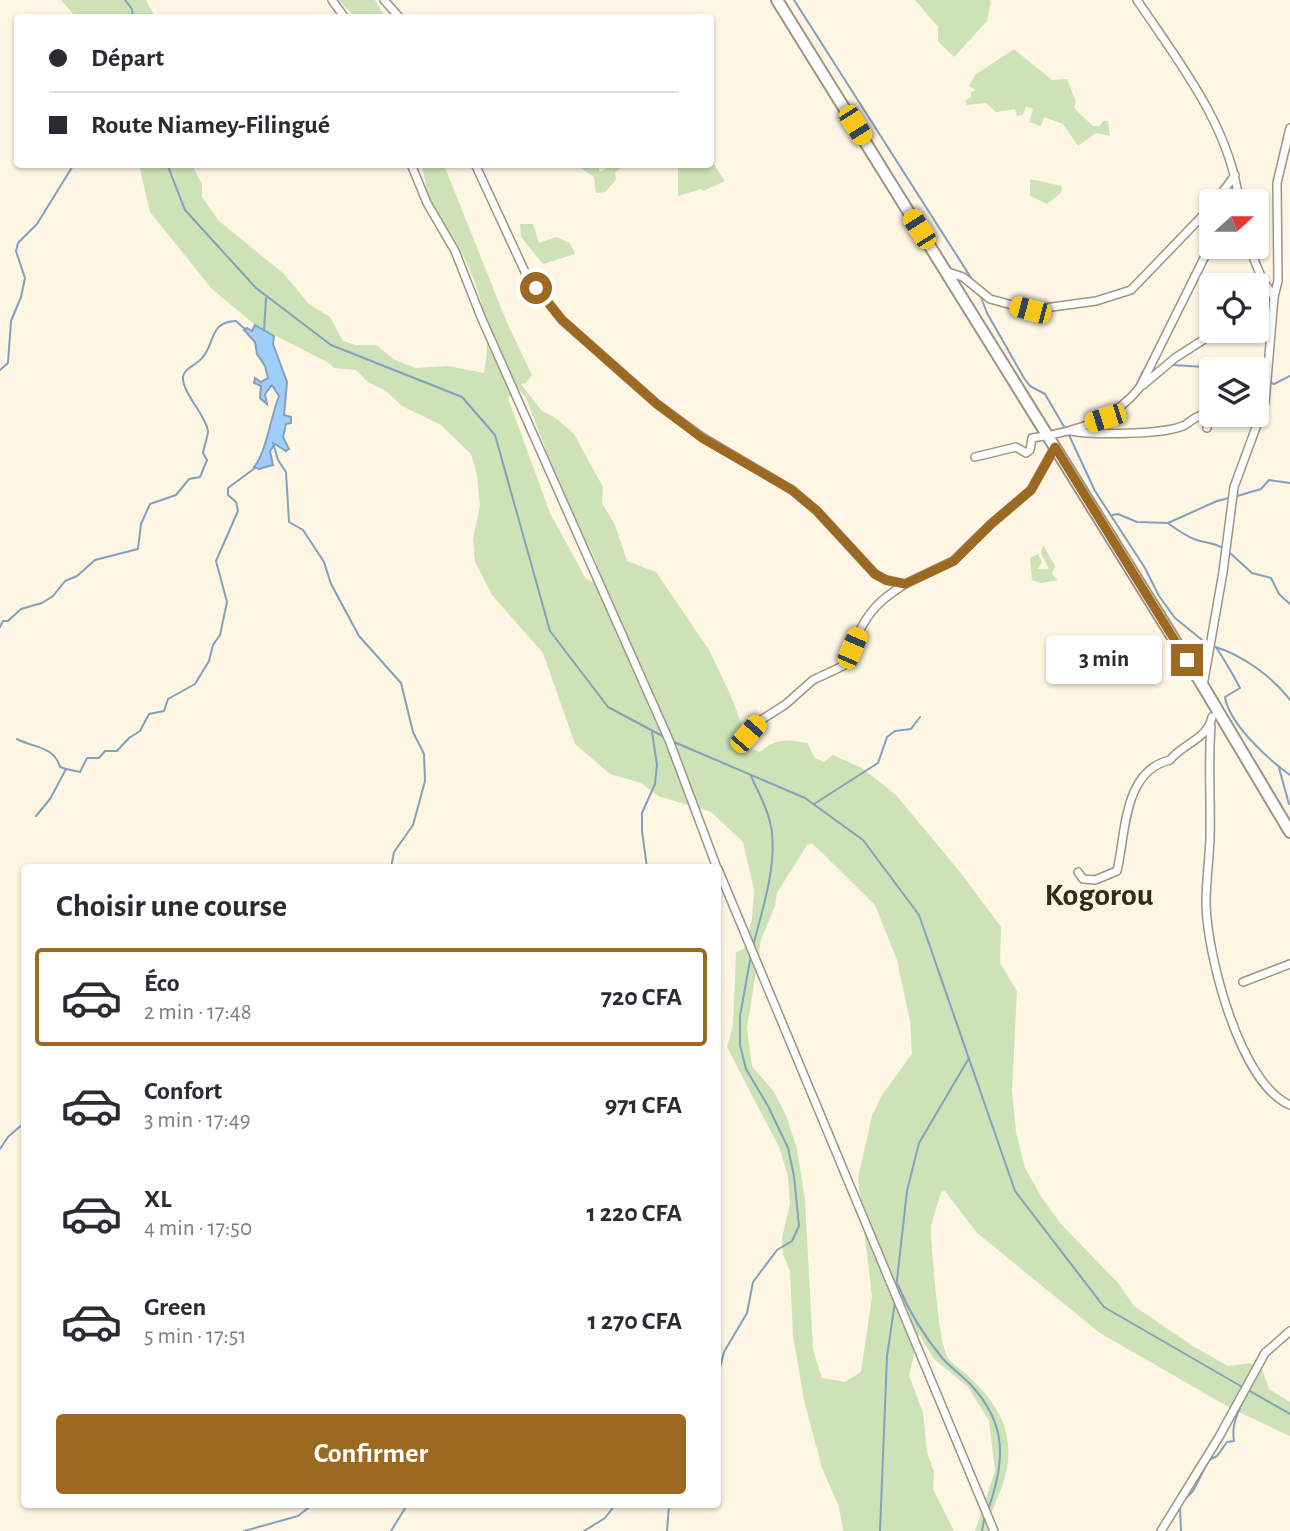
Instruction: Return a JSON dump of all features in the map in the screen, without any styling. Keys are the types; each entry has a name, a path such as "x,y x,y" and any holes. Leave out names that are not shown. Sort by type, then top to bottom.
{"main road":[{"path":"777,0 1203,686 1290,832"}],"street":[{"path":"384,0 396,14"},
{"path":"1137,0 1201,96 1236,174 1238,189"},
{"path":"1203,686 1223,572 1234,487 1265,403 1274,297 1278,281 1277,183 1290,128"},
{"path":"413,168 427,203 455,251 481,317 669,740 715,864"},
{"path":"477,168 526,274 562,320 657,404 691,429 792,490 817,511 875,574 886,580 905,584"},
{"path":"1225,189 1236,174"},
{"path":"1235,189 1237,184"},
{"path":"945,271 963,277 990,299 1030,310 1087,303 1131,290 1199,219"},
{"path":"1140,387 1204,259"},
{"path":"1254,259 1262,279 1274,297"},
{"path":"975,457 1016,447 1026,453 1030,450 1032,438 1048,436 1105,418 1124,406 1140,387 1175,358 1199,343"},
{"path":"1066,430 1088,434 1153,431 1185,425 1191,418 1203,415 1208,421 1208,428"},
{"path":"748,734 758,722 786,704 813,680 843,666 843,658 881,600 905,584 954,561 991,524 1031,490 1055,447"},
{"path":"1212,718 1206,906 1216,969 1240,1045 1256,1072 1279,1100 1290,1105"},
{"path":"1078,872 1083,879 1095,880 1117,872 1125,841 1126,816 1137,784 1150,769 1170,760 1176,751 1198,738 1211,726"},
{"path":"721,879 994,1531"},
{"path":"1244,982 1290,964"},
{"path":"1161,1531 1219,1437 1265,1353 1290,1331"}],"green space":[{"path":"61,0 146,0 153,14 73,14"},
{"path":"338,0 375,0 383,14 353,14"},
{"path":"915,0 991,1 987,21 954,57 938,41 938,27"},
{"path":"1014,49 1052,80 1067,79 1076,102 1074,108 1093,126 1100,126 1103,121 1108,121 1110,136 1096,133 1078,146 1063,124 1044,117 1041,126 1029,122 1033,109 1026,106 1023,115 1017,116 1015,109 996,112 986,103 967,105 965,101 971,97 971,92 976,90 969,86 975,75"},
{"path":"714,164 725,181 703,191 701,189 678,196 678,168 714,168"},
{"path":"140,168 194,168 202,184 202,197 219,221 284,274 309,304 330,317 343,341 356,345 376,345 395,360 416,368 448,366 484,373 486,324 479,293 456,242 431,201 422,168 445,168 507,323 532,375 526,383 521,384 541,410 557,419 574,434 603,487 602,503 615,525 627,561 656,572 709,650 731,696 751,749 760,752 777,742 788,740 807,743 815,758 824,762 833,755 862,768 896,795 960,872 1001,927 1000,963 1017,991 1012,1090 1016,1132 1025,1168 1042,1198 1061,1224 1118,1283 1134,1306 1228,1366 1250,1363 1263,1371 1269,1389 1290,1402 1290,1436 1232,1409 1100,1333 977,1233 945,1191 941,1192 931,1225 936,1300 944,1349 948,1358 975,1382 993,1404 1002,1420 1008,1443 1007,1470 992,1512 990,1531 975,1531 995,1471 989,1421 968,1387 934,1359 919,1334 909,1375 923,1413 927,1452 934,1472 933,1489 954,1531 843,1531 839,1507 822,1468 804,1400 793,1336 790,1271 783,1254 782,1238 790,1204 788,1176 779,1147 727,1047 733,1025 736,952 744,949 752,919 754,890 743,842 711,812 658,796 641,783 610,774 575,744 543,653 492,595 475,562 473,539 480,506 477,474 471,454 441,425 402,406 356,370 334,368 255,325 211,288 150,212","holes":["516,386 526,398 564,496 596,561 599,578 594,582 586,579 550,513 508,398","812,843 875,905 897,960 910,1021 912,1054 882,1095 872,1116 858,1178 872,1297 861,1372 845,1382 822,1378 813,1350 805,1200 797,1149 786,1115 774,1092 752,1066 747,1028 761,940 775,906 777,893 807,845"]},
{"path":"580,168 599,168 599,172 605,168 620,168 615,172 616,180 605,192 596,193 594,177"},
{"path":"1030,179 1062,186 1061,193 1047,204 1030,196"},
{"path":"520,224 533,224 539,243 556,237 570,243 575,254 543,264 521,237"},
{"path":"1043,545 1055,566 1052,574 1058,580 1041,583 1032,580 1030,558 1038,554 1042,562 1038,569 1049,569 1041,553"}],"water":[{"path":"255,325 274,336 273,344 287,382 284,415 291,417 291,423 286,424 283,437 289,449 286,451 275,444 270,451 273,465 259,469 254,467 265,444 279,396 272,385 265,394 267,404 260,398 261,386 254,383 255,378 261,382 268,378 265,366 257,354 255,342 244,330 247,328 252,331"}],"waterway":[{"path":"125,0 133,14"},
{"path":"794,0 975,284"},
{"path":"0,370 8,363 11,321 25,278 16,251 18,243 37,224 72,168"},
{"path":"169,168 185,210 256,288 331,345 462,397 495,435 550,631 608,707 666,738"},
{"path":"980,295 987,313 1024,378 1030,386 1045,394 1066,430"},
{"path":"264,331 266,298"},
{"path":"0,627 3,621 8,621 21,609 42,603 53,596 65,581 77,576 95,560 138,549 141,524 150,504 176,495 189,479 200,477 207,460 203,453 208,431 186,390 183,377 188,369 202,358 221,325 236,321 246,330"},
{"path":"1172,365 1199,367"},
{"path":"1135,388 1143,371"},
{"path":"1269,382 1274,384 1290,376"},
{"path":"1069,435 1095,491 1145,568 1159,596 1175,618 1207,644"},
{"path":"273,443 278,460 286,472 289,522 303,530 324,562 331,584 359,636 401,683 413,732 424,754 425,781 413,825 394,852 392,864"},
{"path":"36,816 50,799 66,769 80,772 87,758 99,758 105,751 117,751 140,731 149,714 164,711 168,699 195,684 220,635 227,602 216,561 238,511 236,502 228,495 228,488 255,468"},
{"path":"1234,497 1261,489 1269,480 1290,483"},
{"path":"1112,515 1118,514 1137,522 1168,523 1229,498"},
{"path":"1169,524 1191,538 1223,548"},
{"path":"1230,553 1252,573 1271,578 1279,594 1290,604"},
{"path":"1212,646 1234,654 1255,667 1290,700"},
{"path":"1216,647 1240,688 1225,697 1234,718 1261,751 1290,775"},
{"path":"814,804 878,763 887,737 895,731 911,729 920,717"},
{"path":"646,864 642,813 655,784 657,765 652,732"},
{"path":"17,739 48,751 60,767 66,769"},
{"path":"674,742 805,798 863,840 919,915 1015,1191 1104,1307 1244,1388"},
{"path":"1279,768 1289,804"},
{"path":"751,776 769,818 773,847 767,890 753,946"},
{"path":"721,1364 724,1352 747,1313 753,1282 777,1250 792,1241 799,1226 788,1148 746,1069 740,1045 740,1016 751,955"},
{"path":"896,1289 907,1191 919,1143 969,1058"},
{"path":"0,1149 21,1126"},
{"path":"898,1285 930,1342 946,1362 971,1385 992,1415 1000,1445 1000,1460 988,1510"},
{"path":"880,1531 887,1356 895,1302"},
{"path":"1248,1390 1290,1414"},
{"path":"1184,1500 1193,1491 1209,1460 1217,1456 1227,1442 1234,1441 1234,1424 1245,1397"},
{"path":"244,1531 298,1516 308,1508"},
{"path":"391,1531 405,1508"},
{"path":"584,1531 605,1518 613,1508"},
{"path":"667,1531 669,1508"},
{"path":"1180,1508 1181,1531"},
{"path":"982,1531 985,1515"}],"district":[{"name":"Kogorou","path":"1099,894"}],"route":[{"path":"536,288 562,320 657,404 702,438 792,490 817,511 875,574 886,580 905,584 954,561 991,524 1031,490 1055,447 1187,660"}]}
